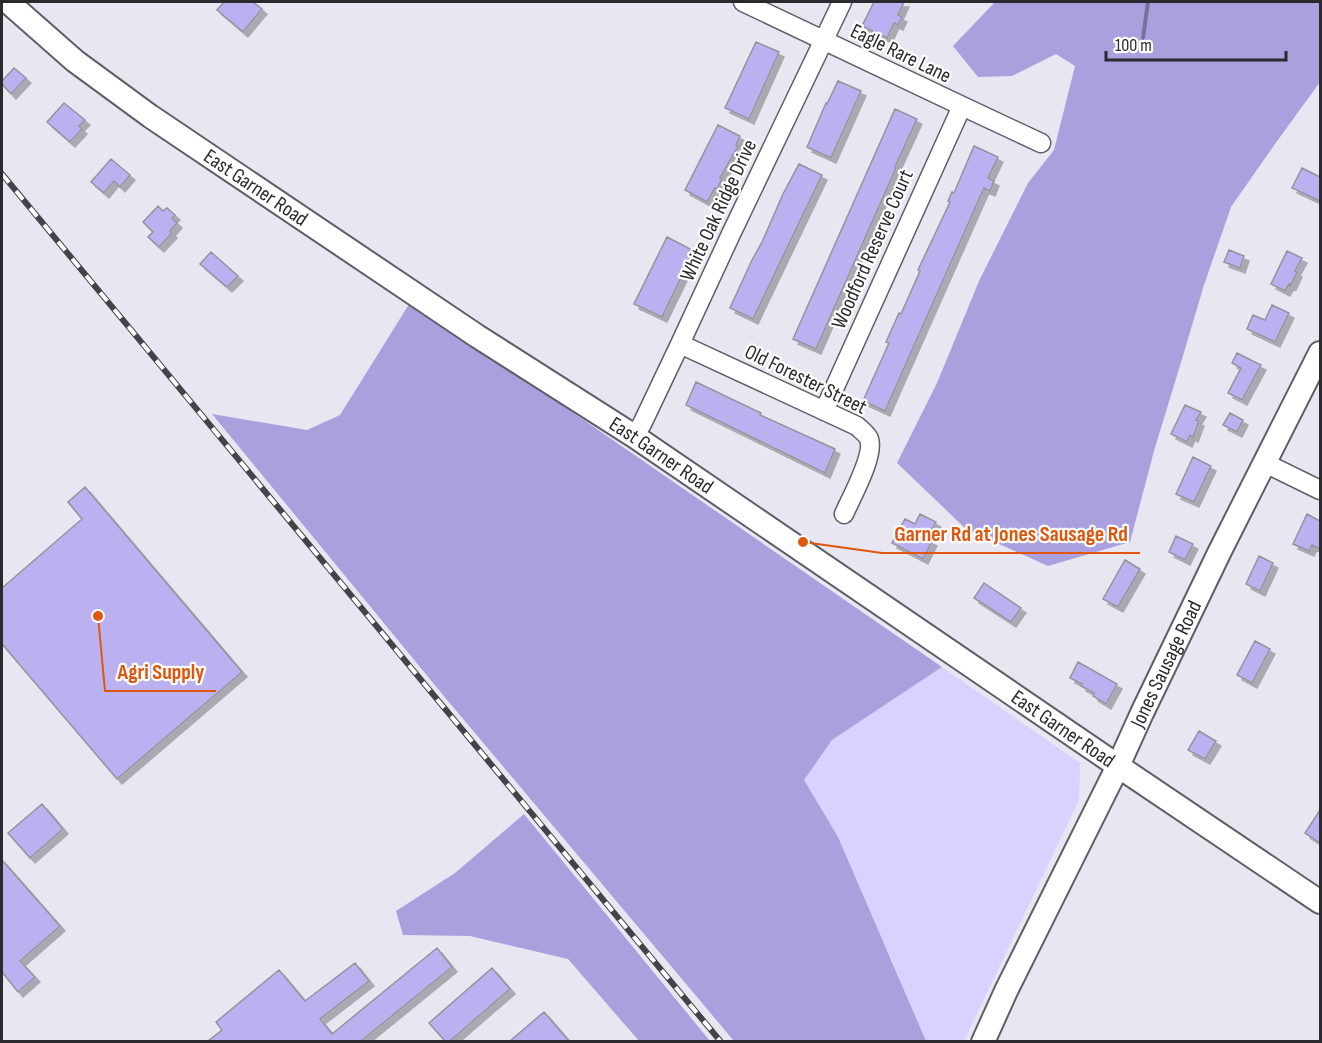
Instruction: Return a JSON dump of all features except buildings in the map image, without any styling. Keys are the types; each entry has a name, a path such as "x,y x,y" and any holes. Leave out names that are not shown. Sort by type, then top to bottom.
{"main road":[{"name":"East Garner Road","path":"8,2 75,61 150,116 477,336 634,436 1320,902"},
{"name":"Jones Sausage Road","path":"983,1041 1118,766 1142,712 1320,353"}],"street":[{"name":"Eagle Rare Lane","path":"743,2 1041,143"},
{"name":"White Oak Ridge Drive","path":"634,436 681,344 842,2"},
{"name":"Woodford Reserve Court","path":"824,411 962,106"},
{"name":"Old Forester Street","path":"681,344 857,426 869,438 870,452 867,462 844,514"},
{"path":"1265,463 1320,490"}],"shaded area":[{"path":"995,2 1320,2 1320,82 1231,207 1204,285 1154,451 1130,542 1048,566 966,529 897,463 937,383 979,281 1028,183 1054,150 1075,66 1056,54 1012,76 978,77 953,46"},
{"path":"411,301 942,667 832,740 804,780 838,837 926,1041 734,1041 443,695 212,414 307,430 340,415"},
{"path":"942,667 1080,763 1079,800 964,1041 926,1041 890,956 803,780 832,740"},
{"path":"524,814 710,1041 639,1041 568,959 470,936 403,935 396,911 455,873"}],"waterway":[{"path":"1143,38 1148,2"}],"railway":[{"path":"2,174 721,1042"}],"place":[{"name":"Garner Rd at Jones Sausage Rd","path":"803,542"},
{"name":"Agri Supply","path":"98,616"}]}
